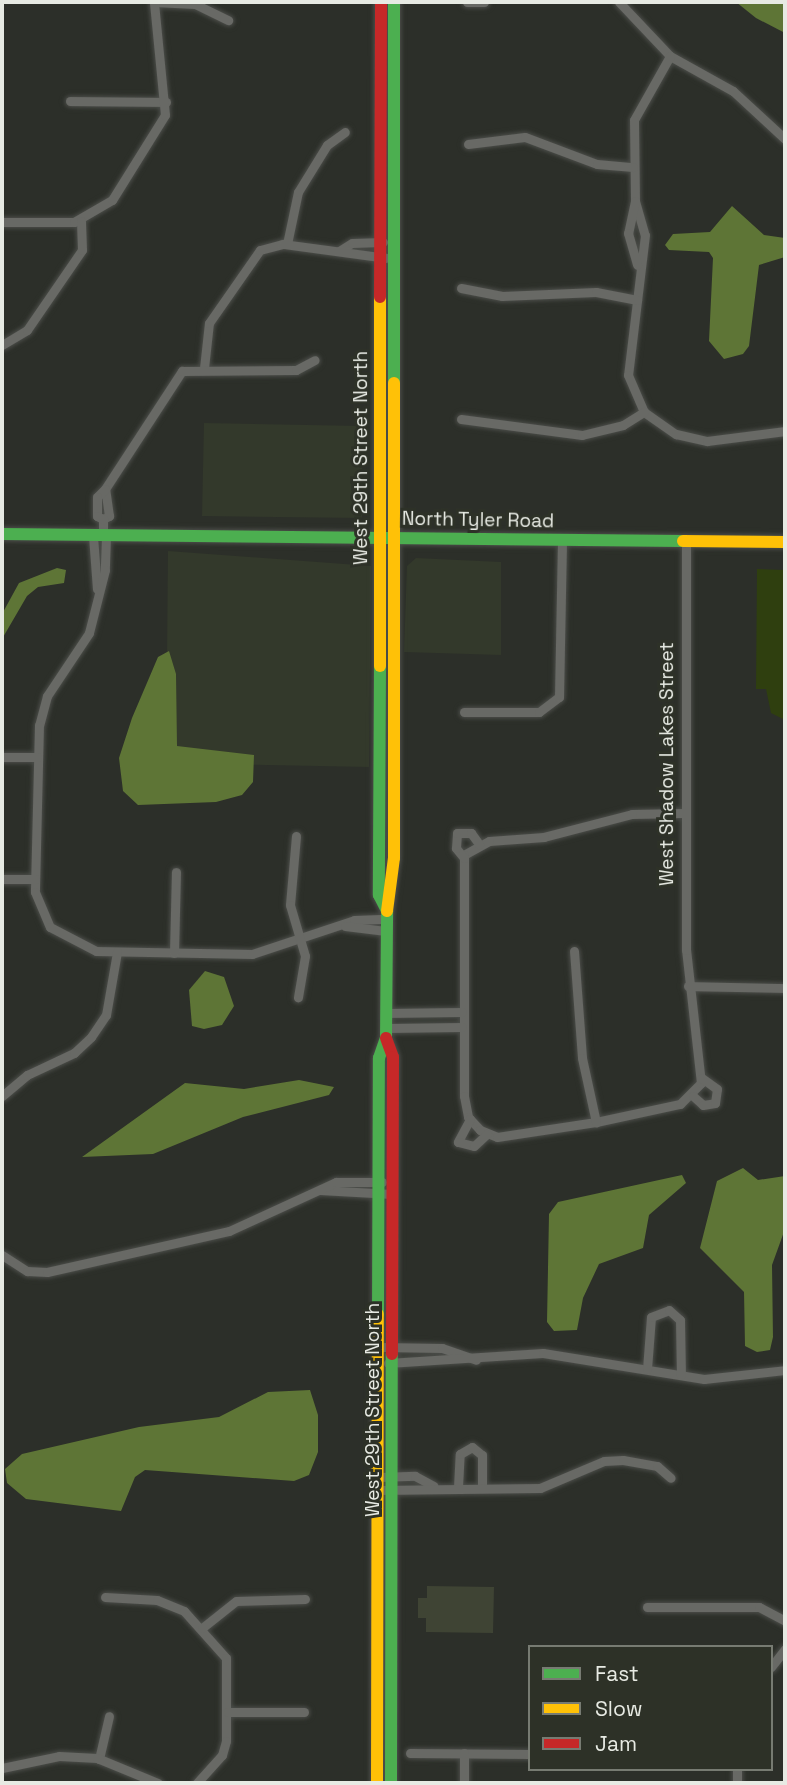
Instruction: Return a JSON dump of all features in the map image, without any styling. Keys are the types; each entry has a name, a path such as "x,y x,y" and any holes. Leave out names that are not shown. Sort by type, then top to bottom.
{"main road":[{"name":"West 29th Street North","path":"381,2 388,242"},
{"name":"West 29th Street North","path":"387,712 395,538 388,258 394,2"},
{"name":"West 29th Street North","path":"377,1783 384,1678 387,1363 385,1188 393,1057 386,1033 387,920 393,897 380,538 388,258"},
{"name":"North Tyler Road","path":"2,534 785,542"},
{"name":"West 29th Street North","path":"384,1678 391,1783"}],"street":[{"path":"2,222 81,221 112,200 159,128 166,102 154,2 195,4 228,20"},
{"path":"467,2 484,2"},
{"path":"619,2 670,56 733,91 785,139"},
{"path":"670,56 634,120 635,201 645,235 638,265 637,300 628,375 644,412 693,439 785,431"},
{"path":"69,101 166,102"},
{"path":"287,244 298,192 327,145 345,132"},
{"path":"468,144 526,137 597,164 633,167"},
{"path":"635,201 628,233 638,265"},
{"path":"2,345 27,330 82,250 81,221"},
{"path":"339,251 352,243 388,242"},
{"path":"204,368 205,337 216,311 255,254 287,244 388,258"},
{"path":"461,288 502,296 596,292 637,300"},
{"path":"315,360 296,370 204,368 174,376 105,489 109,516 103,519 101,536 105,570 97,589 89,633 47,696 37,757 35,879 50,926 79,947 117,952 264,953 299,936 345,926 354,920 387,920"},
{"path":"461,419 582,435 624,425 644,412"},
{"path":"464,712 539,712 559,697 562,541"},
{"name":"West Shadow Lakes Street","path":"685,541 683,813 688,986 702,1079 716,1089 715,1103 703,1105 693,1097"},
{"path":"2,757 37,757"},
{"path":"464,858 479,845 544,837 632,814 683,813"},
{"path":"479,845 471,833 457,833 456,848 464,858 462,1027 470,1119 458,1142 474,1146 487,1134"},
{"path":"296,836 290,905 305,968 298,997"},
{"path":"174,953 176,872"},
{"path":"2,879 35,879"},
{"path":"574,951 582,1058 596,1122"},
{"path":"2,1097 27,1075 74,1053 91,1037 106,1015 117,952"},
{"path":"688,986 785,988"},
{"path":"386,1013 462,1012"},
{"path":"386,1033 462,1027"},
{"path":"470,1119 487,1134 498,1137 596,1122 693,1097 702,1079"},
{"path":"2,1255 15,1266 47,1272 229,1231 320,1190 352,1182 385,1188"},
{"path":"352,1182 352,1195"},
{"path":"320,1190 352,1195 385,1188"},
{"path":"647,1369 651,1317 669,1310 680,1321 681,1374"},
{"path":"386,1347 442,1348 478,1361"},
{"path":"387,1363 478,1361 543,1353 730,1380 785,1370"},
{"path":"458,1487 460,1454 472,1447 482,1455 482,1488"},
{"path":"386,1491 435,1486 540,1488 604,1461 648,1464 671,1478"},
{"path":"386,1477 428,1479 435,1486"},
{"path":"105,1597 157,1600 184,1611 226,1658 228,1712 222,1755 197,1783"},
{"path":"202,1628 236,1601 305,1599"},
{"path":"647,1607 759,1607 785,1621"},
{"path":"773,1664 785,1649"},
{"path":"228,1712 304,1712"},
{"path":"99,1759 108,1716"},
{"path":"410,1753 528,1754"},
{"path":"464,1753 464,1783"},
{"path":"2,1768 59,1756 99,1759 158,1783"}],"shaded area":[{"path":"736,2 785,2 785,33 756,18"},
{"path":"732,206 764,235 785,238 785,257 759,265 749,346 743,354 724,359 709,341 713,258 709,252 669,250 665,245 673,234 710,232"},
{"path":"204,423 362,426 362,518 202,516"},
{"path":"168,551 371,566 369,767 166,763"},
{"path":"416,558 501,562 501,655 404,652 407,566"},
{"path":"57,568 66,570 64,583 38,587 27,596 2,639 2,614 19,583"},
{"path":"757,569 785,570 785,720 771,713 766,689 756,689"},
{"path":"169,651 176,674 177,746 254,755 253,782 242,795 216,802 138,805 123,791 119,758 132,718 158,657"},
{"path":"205,971 224,977 234,1006 222,1025 204,1029 192,1026 189,990"},
{"path":"299,1080 334,1087 329,1095 243,1117 153,1154 82,1157 185,1083 244,1089"},
{"path":"743,1168 758,1180 785,1176 785,1229 772,1265 773,1337 770,1350 757,1352 745,1346 744,1292 700,1248 717,1181"},
{"path":"682,1175 686,1183 649,1215 643,1248 599,1264 583,1298 577,1330 554,1331 547,1322 549,1214 558,1202"},
{"path":"310,1390 318,1415 318,1452 309,1475 294,1481 145,1470 135,1477 121,1511 26,1499 7,1483 5,1469 22,1454 139,1427 219,1417 268,1392"}],"building":[{"path":"427,1586 494,1587 493,1633 426,1632 426,1618 418,1618 418,1598 427,1598"}],"traffic: fast":[{"path":"394,2 394,383"},
{"path":"2,534 683,541"},
{"path":"380,666 379,895 387,911"},
{"path":"378,1314 379,1058 386,1038 387,911"},
{"path":"391,1783 392,1354"}],"traffic: slow":[{"path":"380,297 380,666"},
{"path":"387,911 394,858 394,383"},
{"path":"683,541 785,542"},
{"path":"377,1783 378,1314"}],"traffic: jam":[{"path":"380,297 381,2"},
{"path":"386,1038 393,1057 392,1354"}]}
